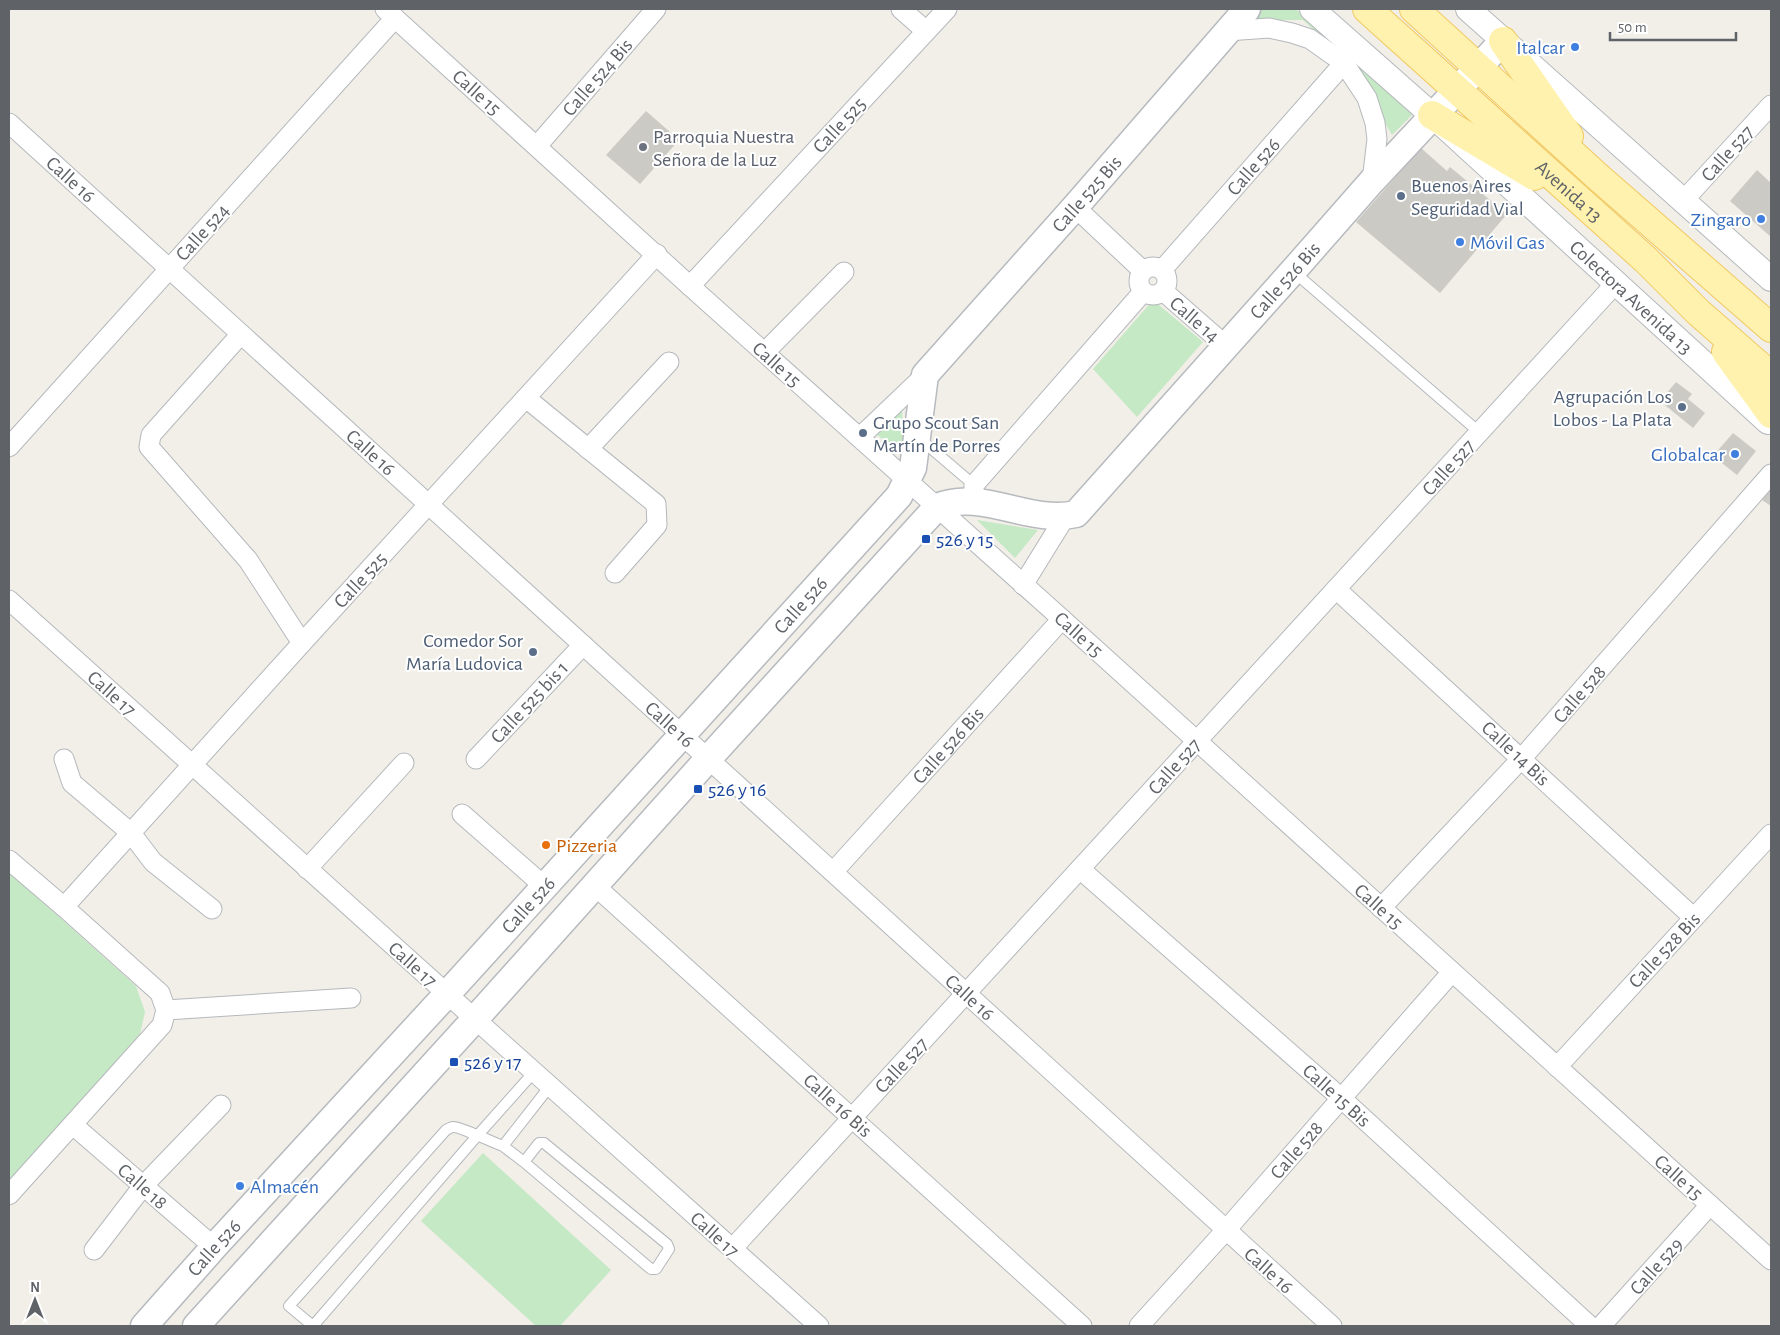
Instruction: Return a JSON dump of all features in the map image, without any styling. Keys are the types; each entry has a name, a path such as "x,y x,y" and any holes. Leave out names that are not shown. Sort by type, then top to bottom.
{"main road":[{"name":"Calle 525 Bis","path":"925,375 1246,9"},
{"name":"Avenida 13","path":"1367,9 1646,260 1698,312 1771,376"},
{"name":"Avenida 13","path":"1414,9 1597,176 1771,328"},
{"name":"Calle 526 Bis","path":"937,507 961,501 974,493 1041,516 1076,514 1372,181 1503,41"},
{"path":"1503,41 1597,176"},
{"path":"1432,115 1588,208"},
{"path":"1718,282 1771,311"},
{"path":"1698,312 1771,414"},
{"path":"907,480 913,468 925,375"},
{"name":"Calle 526","path":"144,1326 899,496 907,480"},
{"name":"Calle 526","path":"196,1326 937,507"}],"street":[{"name":"Calle 524 Bis","path":"537,146 656,9"},
{"path":"901,9 926,32"},
{"name":"Calle 525","path":"690,286 947,9"},
{"name":"Colectora Avenida 13","path":"1312,9 1432,115 1771,425"},
{"path":"1468,9 1771,279"},
{"name":"Calle 15","path":"390,13 690,286 1062,619 1771,1260"},
{"name":"Calle 524","path":"9,447 169,268 390,13"},
{"path":"1227,32 1269,28 1292,33 1310,39 1344,63 1367,98 1375,123 1377,139 1372,181"},
{"name":"Calle 526","path":"1152,270 1344,63"},
{"name":"Calle 527","path":"1684,201 1771,105"},
{"name":"Calle 16","path":"9,123 1332,1326"},
{"path":"1074,207 1152,270 1165,273 1167,282 1163,291 1156,295 1143,292 1138,279 1152,270"},
{"name":"Calle 525","path":"64,907 657,254"},
{"path":"765,352 844,272"},
{"name":"Calle 527","path":"732,1249 1616,283"},
{"name":"Calle 14","path":"1163,291 1226,346"},
{"path":"974,493 1143,292"},
{"path":"241,334 151,435 149,447 248,560 302,643"},
{"path":"588,449 670,362"},
{"name":"Calle 525 Bis","path":"860,437 925,375"},
{"path":"526,398 656,504 657,525 615,573"},
{"name":"Calle 528","path":"1381,908 1522,758 1771,474"},
{"path":"1024,585 1065,516"},
{"name":"Calle 14 Bis","path":"1336,589 1694,918"},
{"name":"Calle 17","path":"9,600 446,994 819,1326"},
{"name":"Calle 526 Bis","path":"833,872 1062,619"},
{"name":"Calle 525 bis 1","path":"476,759 583,645"},
{"path":"64,759 72,784 131,833 153,862 212,909"},
{"path":"307,869 404,763"},
{"path":"462,814 544,886"},
{"name":"Calle 528 Bis","path":"1557,1067 1771,834"},
{"path":"9,860 160,993 166,1010 162,1025 9,1195"},
{"name":"Calle 15 Bis","path":"1080,869 1341,1098 1590,1326"},
{"name":"Calle 16 Bis","path":"594,885 1082,1326"},
{"name":"Calle 528","path":"1139,1326 1226,1230 1452,972"},
{"path":"166,1010 351,998"},
{"path":"94,1250 143,1186 221,1105"},
{"name":"Calle 18","path":"73,1125 214,1247"},
{"name":"Calle 529","path":"1601,1326 1710,1205"}],"lane":[{"path":"1293,271 1479,432"},
{"path":"918,437 974,493"},
{"path":"524,1162 540,1143 544,1143 667,1244 669,1249 656,1269 651,1269 503,1146 477,1136 461,1128 454,1127 446,1130 289,1306 313,1326 477,1136 534,1072"},
{"path":"503,1146 550,1086"}],"green space":[{"path":"1261,9 1296,9 1414,113 1392,135 1349,63 1303,20 1251,20"},
{"path":"1153,300 1203,342 1137,417 1093,369"},
{"path":"902,409 904,455 876,434"},
{"path":"977,520 1038,530 1015,558"},
{"path":"9,872 136,986 145,1012 140,1034 9,1182"},
{"path":"483,1153 611,1270 560,1326 536,1326 421,1221"}],"building":[{"name":"Parroquia Nuestra Señora de la Luz","path":"646,111 679,140 640,184 606,155"},
{"path":"1421,148 1447,171 1450,167 1507,214 1440,293 1356,222"},
{"name":"Zingaro","path":"1757,170 1771,183 1771,237 1730,201"},
{"name":"Agrupación Los Lobos - La Plata","path":"1676,382 1692,394 1688,399 1705,413 1693,428 1660,401"},
{"name":"Globalcar","path":"1733,433 1756,451 1737,475 1713,456"},
{"path":"1771,489 1771,506 1762,500"}],"place":[{"name":"Italcar","path":"1575,47"},
{"name":"Parroquia Nuestra Señora de la Luz","path":"643,147"},
{"name":"Buenos Aires Seguridad Vial","path":"1401,196"},
{"name":"Zingaro","path":"1761,219"},
{"name":"Móvil Gas","path":"1460,242"},
{"name":"Agrupación Los Lobos - La Plata","path":"1682,407"},
{"name":"Grupo Scout San Martín de Porres","path":"863,433"},
{"name":"Globalcar","path":"1735,454"},
{"name":"526 y 15","path":"926,539"},
{"name":"Comedor Sor María Ludovica","path":"533,652"},
{"name":"526 y 16","path":"698,789"},
{"name":"Pizzeria","path":"546,845"},
{"name":"526 y 17","path":"454,1062"},
{"name":"Almacén","path":"240,1186"}]}
